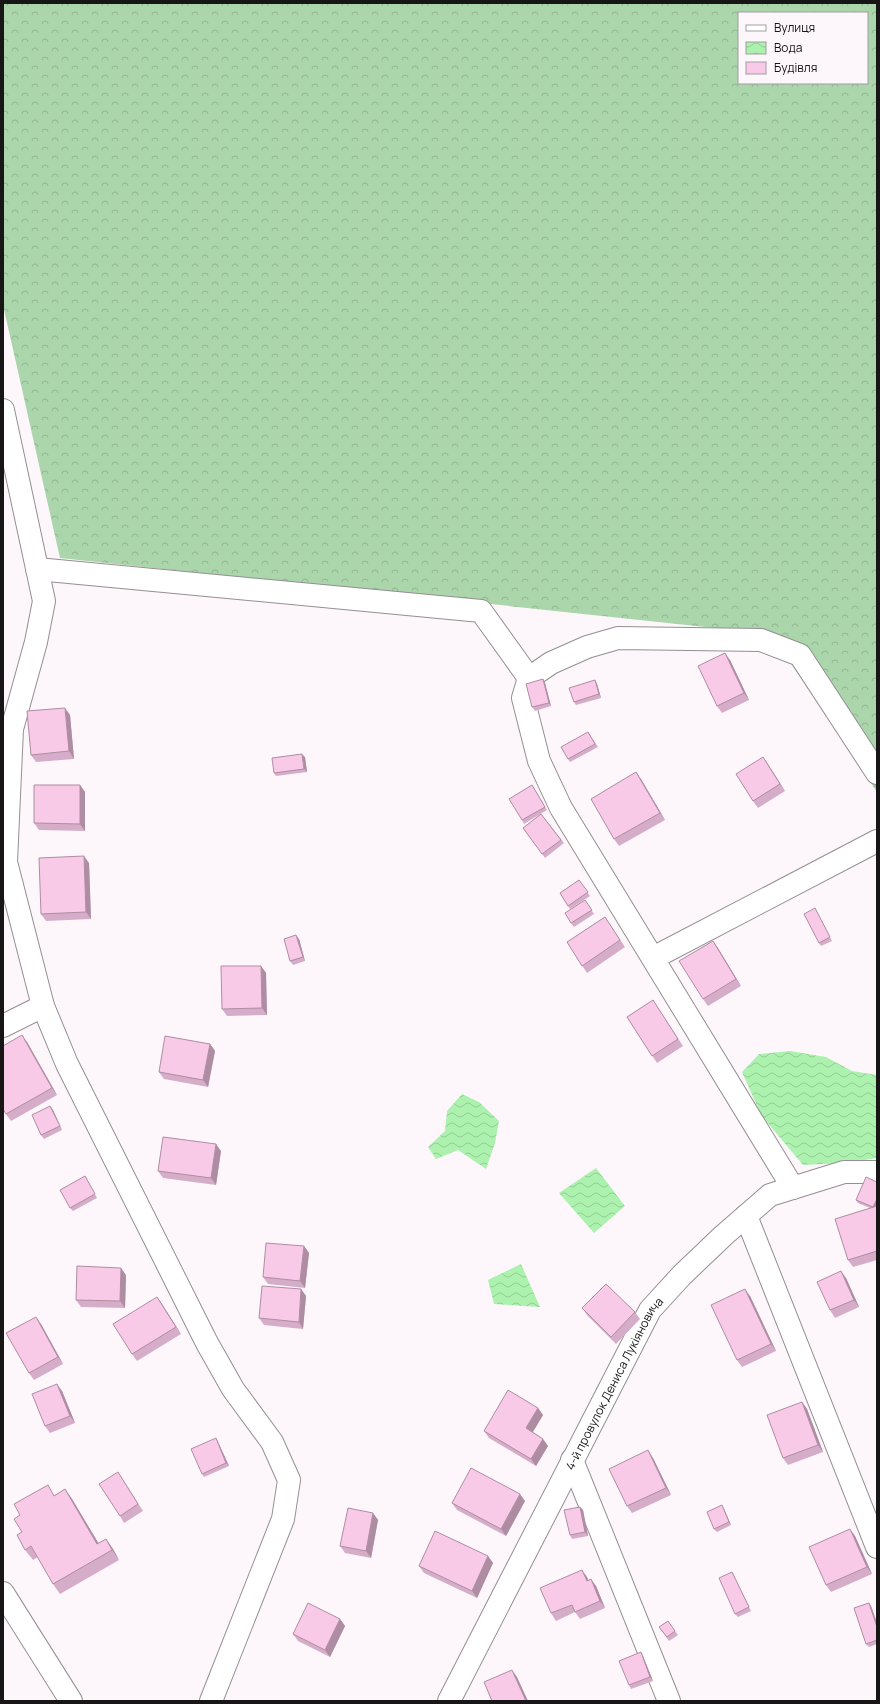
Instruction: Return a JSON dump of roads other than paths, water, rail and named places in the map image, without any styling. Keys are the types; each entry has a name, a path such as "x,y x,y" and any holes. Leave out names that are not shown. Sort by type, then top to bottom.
{"street":[{"path":"3,410 44,601 36,642 12,729 6,862 43,1006 67,1064 207,1343 233,1389 272,1442 289,1480 283,1519 211,1701"},
{"path":"37,569 481,611 529,678"},
{"path":"793,1188 561,808 539,761 523,698 529,678 551,663 587,647 618,638 761,640 800,655 877,773"},
{"path":"653,958 877,841"},
{"path":"3,1026 43,1006"},
{"name":"4-й провулок Дениса Лукіяновича","path":"448,1701 650,1310 682,1275 770,1195 844,1172 877,1172"},
{"path":"746,1216 877,1547"},
{"path":"572,1460 669,1701"},
{"path":"3,1593 70,1700"}],"water":[{"path":"790,1051 826,1057 852,1071 877,1075 877,1158 846,1163 803,1165 761,1115 742,1072 759,1054"},
{"path":"462,1094 479,1102 499,1121 495,1143 486,1169 458,1150 436,1159 428,1147 445,1131 447,1111"},
{"path":"596,1168 625,1206 594,1233 559,1193"},
{"path":"521,1264 540,1307 494,1304 488,1280"}]}
